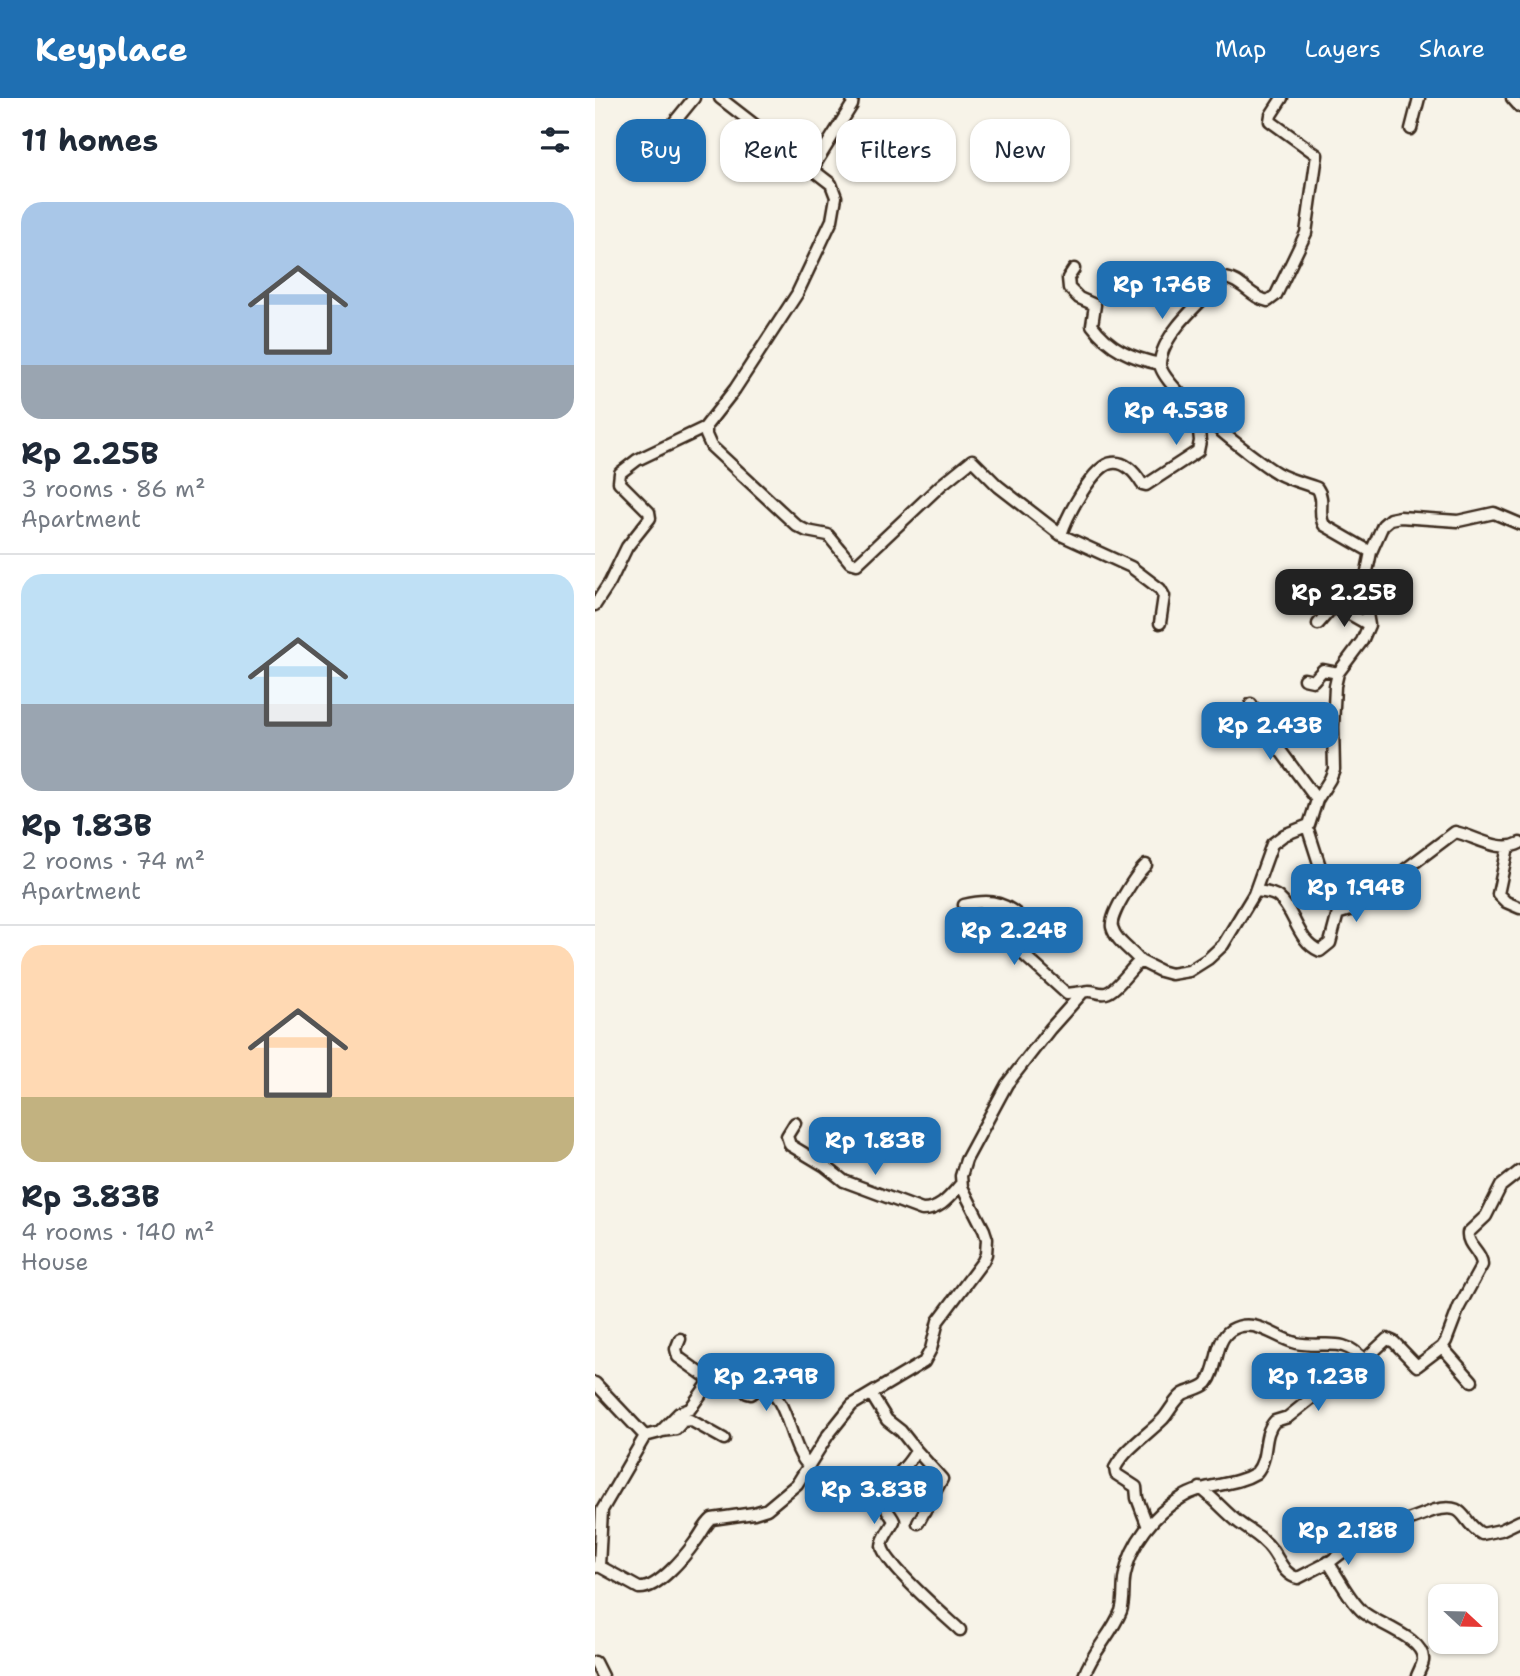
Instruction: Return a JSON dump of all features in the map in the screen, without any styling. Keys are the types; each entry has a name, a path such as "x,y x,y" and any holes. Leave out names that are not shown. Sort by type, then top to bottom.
{"street":[{"path":"677,119 694,98"},
{"path":"720,98 745,119"},
{"path":"822,154 852,105 853,98"},
{"path":"1282,98 1271,115 1271,121 1317,155 1309,220 1297,254 1276,295 1268,301 1224,278 1174,331 1166,344 1160,364 1162,373 1171,385 1197,410 1278,474 1317,488 1321,493 1320,514 1324,525 1371,552"},
{"path":"1411,129 1419,98"},
{"path":"1512,98 1520,107"},
{"path":"595,605 627,547 650,518 649,512 619,482 620,473 637,460 704,428 735,389 797,294 832,220 836,204 835,191 822,178"},
{"path":"1074,269 1068,278 1069,288 1079,298 1095,305 1092,325 1103,340 1135,357 1160,364"},
{"path":"1061,535 1066,519 1077,502 1095,476 1109,463 1115,462 1129,468 1142,484 1146,485 1198,451 1200,441 1197,410"},
{"path":"704,428 711,446 797,526 828,535 853,564 861,562 941,485 972,460 998,486 1061,535 1131,567 1160,589 1164,596 1160,623"},
{"path":"1256,891 1268,892 1279,898 1306,941 1320,951 1330,943 1338,912 1329,895 1307,826 1333,769 1335,685 1338,673 1362,641 1369,625 1362,597 1371,552 1383,525 1390,519 1400,517 1458,521 1494,513 1520,524"},
{"path":"1318,624 1330,610 1339,608 1369,625"},
{"path":"1304,679 1313,681 1323,670 1338,673"},
{"path":"1251,704 1274,742 1317,800"},
{"path":"1146,865 1139,871 1113,915 1111,924 1116,936 1140,961 1167,973 1191,971 1223,945 1256,891 1266,857 1274,842 1307,826"},
{"path":"1338,912 1353,909 1455,832 1509,847 1520,843"},
{"path":"1509,847 1498,894 1506,902 1520,908"},
{"path":"964,905 990,901 1011,909 1018,915 1020,942 1029,961 1067,993 1111,991 1140,961"},
{"path":"724,1439 690,1420 683,1421 675,1429 645,1436 602,1510 597,1566 637,1587 651,1587 686,1554 712,1519 763,1511 792,1490 839,1419 852,1405 923,1362 931,1349 938,1321 985,1259 985,1234 961,1184 968,1155 1007,1084 1050,1028 1083,992"},
{"path":"795,1124 787,1136 790,1145 844,1181 861,1189 929,1210 941,1205 961,1184"},
{"path":"1084,1676 1122,1608 1127,1564 1148,1527 1179,1499 1200,1488 1230,1483 1256,1473 1265,1455 1267,1434 1275,1421 1288,1418 1314,1396 1345,1378 1388,1339 1417,1366 1442,1347 1482,1265 1482,1259 1468,1240 1468,1233 1486,1216 1501,1186 1520,1171"},
{"path":"1148,1527 1136,1498 1137,1488 1117,1474 1115,1468 1122,1456 1161,1420 1175,1401 1207,1382 1227,1332 1237,1327 1261,1328 1300,1343 1340,1344 1358,1353 1365,1361"},
{"path":"662,1431 679,1413 690,1409 708,1384 706,1377 678,1357 676,1349 680,1339"},
{"path":"1442,1347 1472,1381"},
{"path":"725,1364 747,1393 751,1394 761,1387 770,1391 788,1421 800,1456 809,1466"},
{"path":"595,1383 645,1436"},
{"path":"871,1394 887,1420 901,1431 943,1479 918,1523"},
{"path":"916,1451 890,1485 886,1507 894,1521 882,1544 893,1565 960,1630"},
{"path":"1200,1488 1264,1541 1284,1570 1298,1578 1328,1562 1362,1537 1446,1508 1462,1512 1482,1534 1501,1530 1520,1521"},
{"path":"1328,1562 1359,1609 1368,1617 1401,1633 1422,1655 1423,1661 1417,1676"},
{"path":"595,1662 602,1676"}]}
